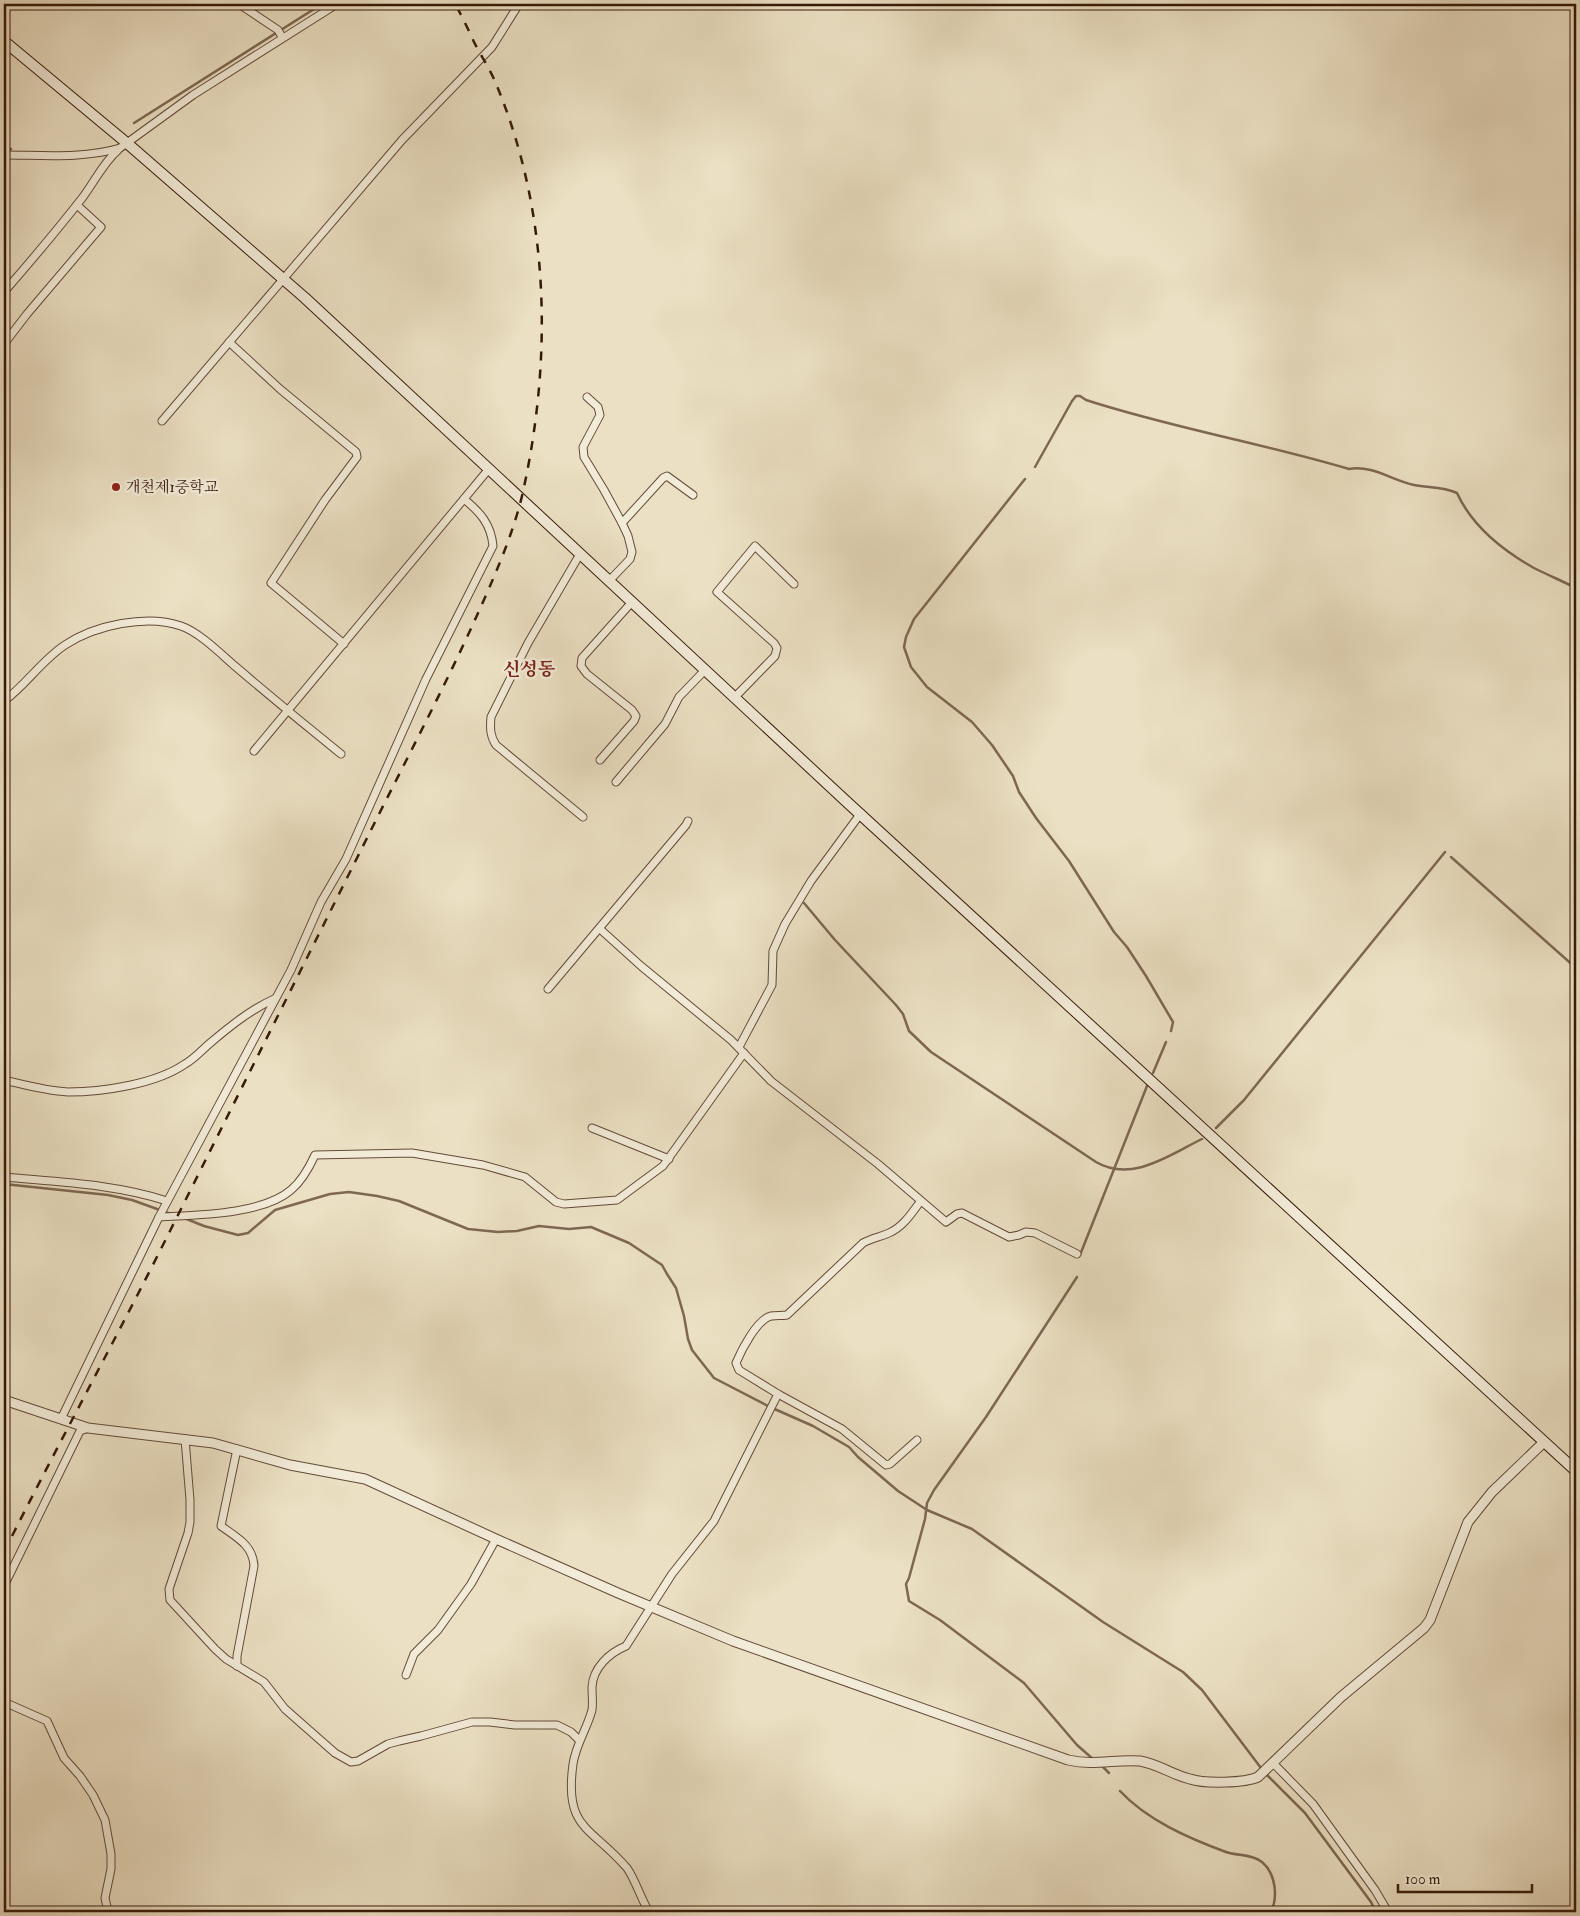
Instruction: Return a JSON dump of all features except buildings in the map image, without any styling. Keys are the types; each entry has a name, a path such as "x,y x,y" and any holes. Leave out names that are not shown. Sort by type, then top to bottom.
{"main road":[{"path":"4,41 124,146 283,278 366,353 488,470 1576,1471"}],"street":[{"path":"239,4 278,30 282,38"},
{"path":"4,292 77,205 109,158 193,95 337,4"},
{"path":"162,421 402,140 492,47 519,4"},
{"path":"4,155 58,156 108,152 124,146"},
{"path":"4,344 101,227 77,205"},
{"path":"229,342 280,389 356,452 357,457 325,500 271,583 344,644"},
{"path":"587,397 598,407 600,414 583,446 584,457 622,523 632,552 630,559 609,581"},
{"path":"254,751 488,470"},
{"path":"622,523 663,478 667,476 692,495"},
{"path":"61,1419 167,1201 291,970 322,902 346,859 426,679 493,546 488,524 476,508 464,499"},
{"path":"735,697 774,656 777,648 774,643 717,592 755,546 794,584"},
{"path":"580,554 528,643 491,717 490,733 496,745 583,817"},
{"path":"600,760 634,721 636,716 632,710 586,674 581,666 582,658 632,602"},
{"path":"4,701 28,681 64,645 117,625 137,620 150,620 182,626 193,633 340,754"},
{"path":"616,782 664,724 679,697 705,670"},
{"path":"159,1217 229,1212 276,1199 290,1192 299,1182 315,1155 412,1153 483,1165 525,1177 556,1202 564,1204 617,1200 663,1166 742,1050 772,985 773,951 785,924 811,882 860,813"},
{"path":"548,989 686,826 688,821"},
{"path":"600,929 640,966 742,1050 771,1081 878,1164 920,1202 946,1222 962,1212 1009,1237 1026,1232 1035,1233 1077,1254"},
{"path":"4,1080 67,1092 110,1088 155,1078 186,1064 234,1024 260,1006 275,999"},
{"path":"592,1128 668,1159"},
{"path":"4,1177 89,1184 156,1197 167,1201"},
{"path":"917,1440 890,1464 886,1465 842,1429 778,1394 739,1370 736,1366 740,1354 765,1319 771,1316 787,1316 863,1243 900,1226 920,1202"},
{"path":"649,1912 627,1868 590,1833 575,1813 571,1798 573,1764 579,1740 592,1711 593,1680 596,1673 614,1651 626,1646 653,1607 672,1574 714,1521 778,1394"},
{"path":"4,1400 88,1428 213,1443 290,1465 365,1479 618,1593 733,1641 1068,1760 1084,1764 1141,1762 1155,1765 1190,1779 1240,1782 1258,1777 1341,1697 1424,1628 1430,1620 1468,1522 1492,1492 1544,1442"},
{"path":"4,1586 80,1431 88,1428"},
{"path":"185,1439 190,1500 188,1533 168,1595 174,1606 215,1649 237,1666 264,1682 293,1716 335,1753 351,1762 358,1761 399,1740 422,1736 472,1722 558,1725 579,1740"},
{"path":"237,1449 221,1526 244,1542 253,1558 254,1566 237,1656 237,1666"},
{"path":"406,1675 414,1654 438,1630 471,1584 496,1539"},
{"path":"4,1702 46,1721 64,1758 80,1776 99,1806 105,1820 111,1854 111,1870 105,1898 108,1912"},
{"path":"1273,1763 1313,1804 1375,1890 1388,1912"}],"waterway":[{"path":"134,123 322,4"},
{"path":"4,149 11,149"},
{"path":"1035,467 1072,401 1076,396 1080,396 1086,400 1151,419 1349,469 1358,468 1374,471 1414,485 1441,488 1457,493 1471,516 1500,545 1534,568 1576,588"},
{"path":"1025,479 914,619 904,647 911,667 927,687 972,722 992,745 1013,776 1019,792 1036,818 1069,861 1114,932 1127,947 1146,976 1173,1022 1171,1031"},
{"path":"1216,1128 1244,1100 1445,852"},
{"path":"1451,857 1576,968"},
{"path":"804,903 835,940 896,1005 903,1014 909,1031 931,1052 1096,1162 1110,1168 1123,1170 1137,1168 1163,1159 1202,1139"},
{"path":"1153,1073 1166,1042"},
{"path":"1080,1255 1147,1086"},
{"path":"4,1184 108,1195 132,1200 171,1214"},
{"path":"184,1218 204,1226 238,1235 248,1233 275,1210 330,1194 349,1192 399,1201 468,1229 498,1232 517,1231 539,1226 569,1229 591,1227 629,1243 662,1265 676,1288 692,1350 714,1378 770,1407 813,1426 849,1447 898,1491 927,1510 972,1529 1103,1622 1183,1672 1202,1690 1261,1768"},
{"path":"1077,1277 986,1417 934,1490 927,1503 925,1519 906,1584 909,1601 940,1620 1024,1683 1077,1745 1093,1759"},
{"path":"1103,1767 1109,1773"},
{"path":"1267,1775 1305,1813 1371,1902 1376,1912"},
{"path":"1120,1791 1143,1811 1169,1827 1197,1841 1226,1852 1249,1856 1262,1862 1273,1879 1275,1900 1271,1912"}],"railway":[{"path":"4,1552 151,1269 436,702 496,572 520,504 533,436 542,332 540,280 535,229 526,178 512,128 494,79 455,4"}],"place":[{"name":"개천제1중학교","path":"116,487"}],"district":[{"name":"신성동","path":"529,669"}]}
